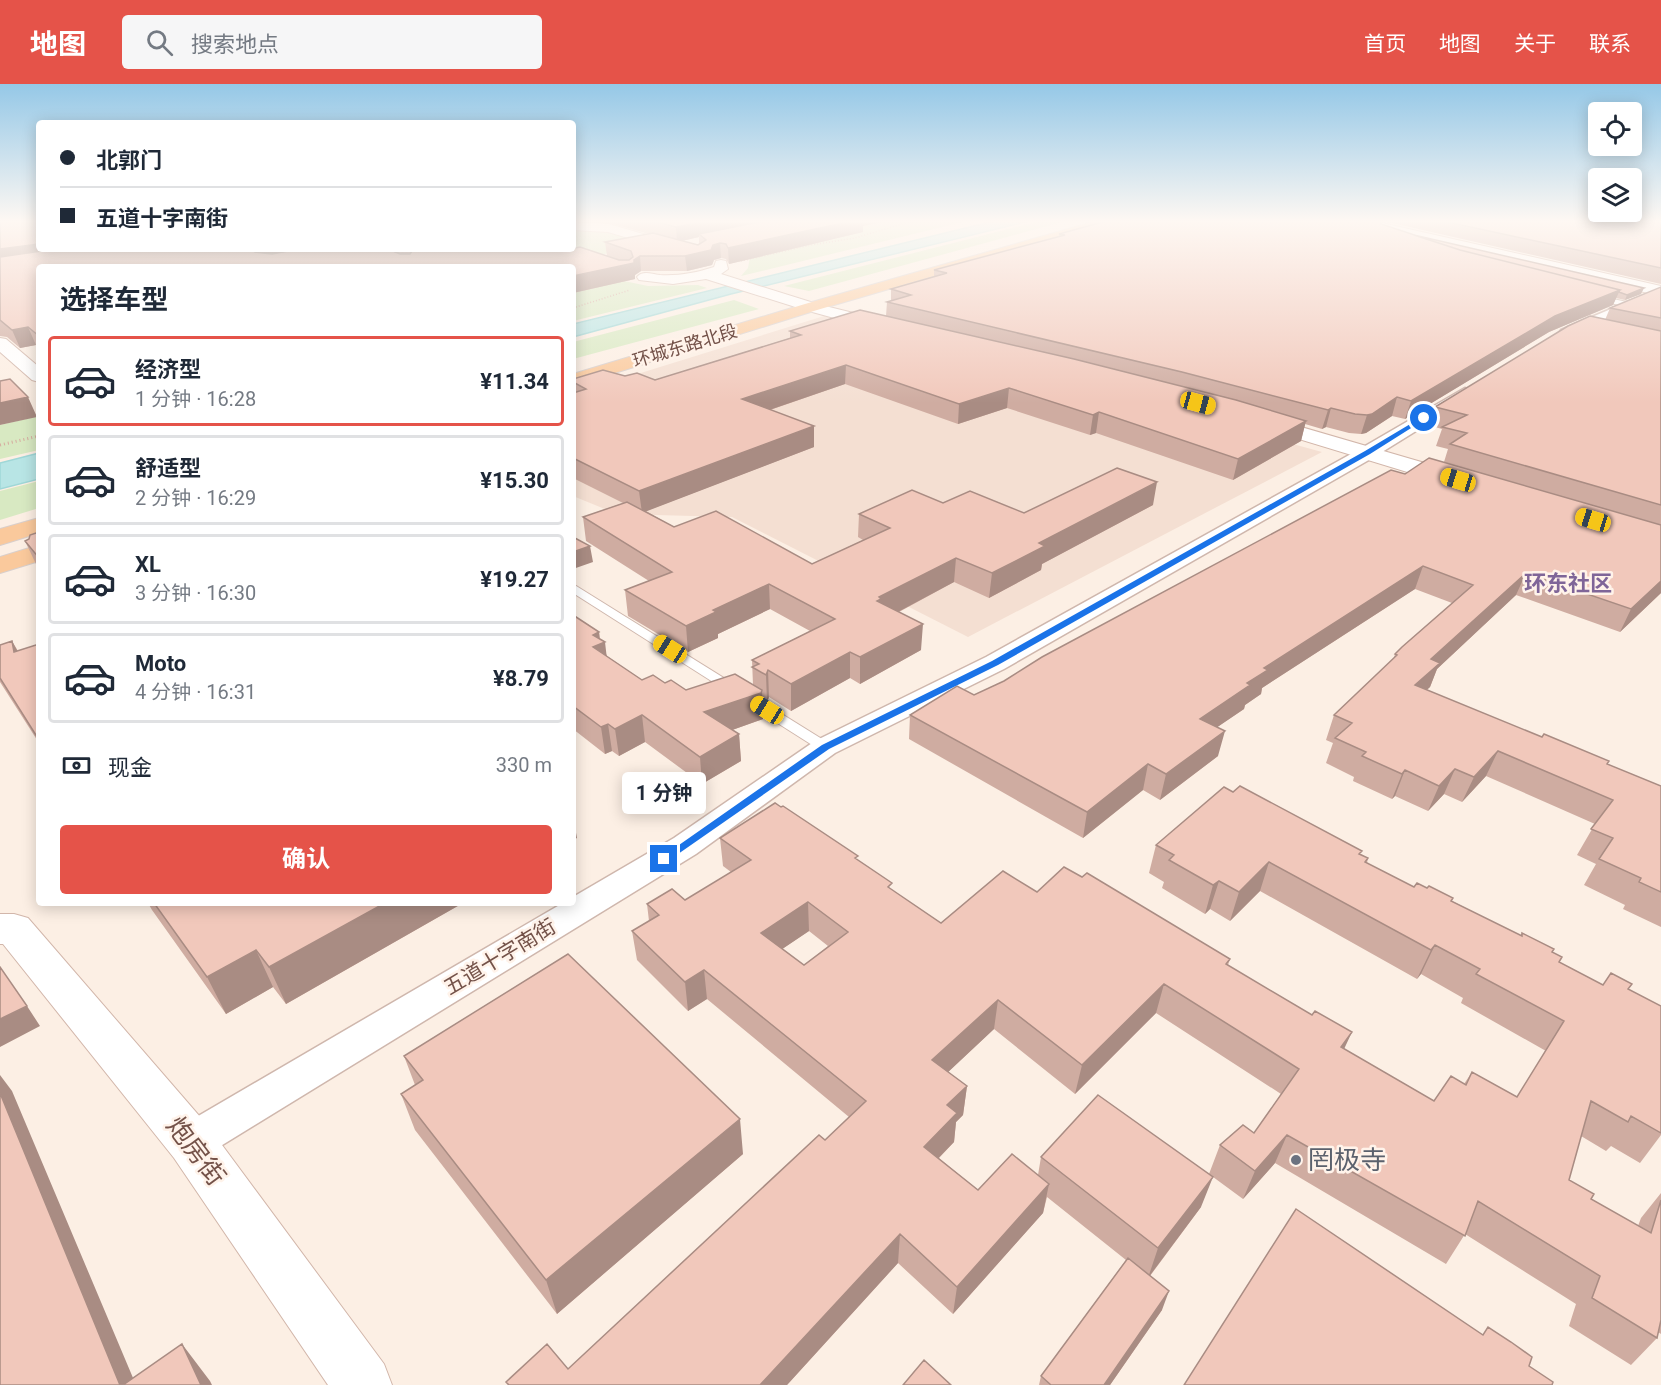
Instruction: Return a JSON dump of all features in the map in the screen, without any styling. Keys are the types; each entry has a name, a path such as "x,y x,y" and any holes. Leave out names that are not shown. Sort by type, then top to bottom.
{"main road":[{"name":"环城东路北段","path":"576,379 882,282"},
{"name":"环城东路北段","path":"576,363 888,282"},
{"path":"0,526 36,515"},
{"path":"0,537 36,526"},
{"path":"0,549 36,538"},
{"path":"0,565 36,554"}],"street":[{"path":"729,282 803,305 900,330"},
{"path":"1617,282 1661,292"},
{"path":"1545,343 1661,292"},
{"path":"1582,326 1605,331"},
{"path":"0,344 36,384"},
{"name":"五道十字南街","path":"191,1142 685,846 825,747 995,663 1367,453 1476,386"},
{"path":"1239,414 1480,486"},
{"name":"炮房街","path":"7,929 191,1142 363,1385"}],"lane":[{"path":"1589,295 1633,306"},
{"path":"576,590 825,747"}],"path":[{"path":"576,307 655,282"},
{"path":"0,445 36,437"}],"shaded area":[{"path":"824,316 1322,452 968,637 732,517 617,514 576,497 576,393"}],"green space":[{"path":"621,282 648,286 698,285 707,288 576,320 576,292"},
{"path":"801,282 843,282 809,291 784,286"},
{"path":"734,300 759,309 576,358 576,341"},
{"path":"36,417 36,451 0,459 0,425"},
{"path":"36,482 36,509 0,520 0,491"}],"water":[{"path":"746,282 781,282 576,336 576,323"},
{"path":"36,454 36,480 0,489 0,463"}],"building":[{"path":"0,282 36,282 36,334 28,327 12,330 0,320"},
{"path":"917,282 1587,282 1620,290 1555,316 1411,401 1397,397 1367,415 1331,408 1328,410 1182,372 887,302 911,295 891,289"},
{"path":"1587,282 1617,282 1644,288 1627,295 1619,292 1620,290"},
{"path":"1661,287 1661,318 1610,308"},
{"path":"860,310 1074,359 1236,400 1306,421 1238,459 1099,412 1093,415 1009,388 959,404 846,365 742,399 814,426 639,491 576,460 576,392 586,389 576,384 576,378 603,370 625,376 637,373 655,380 801,335 790,331"},
{"path":"1590,316 1661,331 1661,505 1450,444 1467,433 1442,427 1467,415 1435,407 1568,326"},
{"path":"10,379 28,397 0,403 0,381"},
{"path":"1429,458 1661,525 1661,581 1631,609 1526,573 1431,659 1440,663 1415,685 1542,737 1544,734 1609,761 1607,764 1661,786 1661,892 1639,882 1641,878 1599,859 1613,838 1591,829 1613,800 1498,751 1474,777 1455,769 1439,786 1405,770 1402,774 1362,756 1366,752 1335,738 1352,723 1334,715 1397,655 1395,654 1402,647 1473,585 1423,566 1264,668 1268,670 1247,683 1250,685 1200,719 1225,731 1166,774 1148,764 1087,812 910,715 957,686 974,695 1004,681 1042,657 1391,470 1405,474"},
{"path":"1117,468 1157,482 1039,543 1045,546 992,573 956,558 879,597 881,599 877,601 923,624 860,657 850,652 791,684 768,670 766,675 752,667 759,664 752,660 835,619 769,584 713,610 716,612 686,626 625,590 672,572 583,517 627,502 674,527 716,511 812,564 890,528 859,514 912,490 943,503 970,491 1024,513"},
{"path":"36,533 36,554 25,541 30,535"},
{"path":"576,539 590,546 576,551"},
{"path":"576,617 599,632 593,635 605,642 593,647 642,680 653,675 665,683 671,680 686,690 735,674 762,690 761,693 704,712 739,734 700,757 642,715 615,729 608,724 601,727 576,708"},
{"path":"12,641 14,652 36,645 36,735 0,678 0,645"},
{"path":"1240,786 1362,851 1359,854 1368,858 1365,862 1414,887 1417,883 1427,888 1429,886 1453,898 1451,901 1554,949 1552,952 1562,957 1559,962 1603,985 1611,973 1632,984 1628,989 1661,1006 1661,1133 1631,1116 1628,1122 1591,1101 1569,1180 1594,1194 1591,1199 1651,1233 1661,1200 1661,1320 1657,1338 1592,1298 1600,1276 1478,1201 1465,1236 1287,1135 1255,1171 1220,1145 1243,1125 1254,1133 1299,1069 1164,984 1082,1065 998,1000 932,1060 967,1086 947,1105 957,1113 924,1147 978,1190 1012,1154 1049,1184 957,1287 900,1234 760,1385 509,1385 506,1382 547,1344 568,1369 819,1135 825,1140 866,1101 704,970 685,982 632,931 659,915 647,904 672,889 685,900 751,860 720,838 775,803 858,856 855,858 892,883 888,887 941,923 1003,871 1037,892 1064,867 1082,877 1087,873 1230,959 1226,964 1312,1015 1315,1011 1352,1032 1341,1047 1434,1101 1451,1076 1466,1085 1472,1072 1517,1097 1564,1021 1476,974 1480,969 1435,945 1431,950 1269,862 1239,892 1219,881 1213,885 1169,860 1174,855 1156,845 1224,787 1233,792","holes":["808,902 848,932 804,965 761,933"]},
{"path":"156,906 380,906 269,967 256,950 207,977"},
{"path":"568,954 740,1119 546,1280 401,1094 423,1080 404,1056"},
{"path":"0,967 27,1006 0,1019"},
{"path":"0,1093 120,1385 0,1385"},
{"path":"1098,1095 1213,1177 1158,1248 1041,1157"},
{"path":"1296,1209 1483,1335 1488,1327 1511,1342 1532,1357 1529,1366 1553,1382 1552,1385 1184,1385"},
{"path":"1128,1258 1169,1291 1104,1385 1051,1385 1041,1376"},
{"path":"182,1344 201,1385 123,1385"},
{"path":"924,1360 951,1385 903,1385"}],"place":[{"name":"罔极寺","path":"1296,1160"}],"district":[{"name":"环东社区","path":"1568,583"}],"route":[{"path":"664,859 825,747 995,663 1367,453 1424,418"}]}
